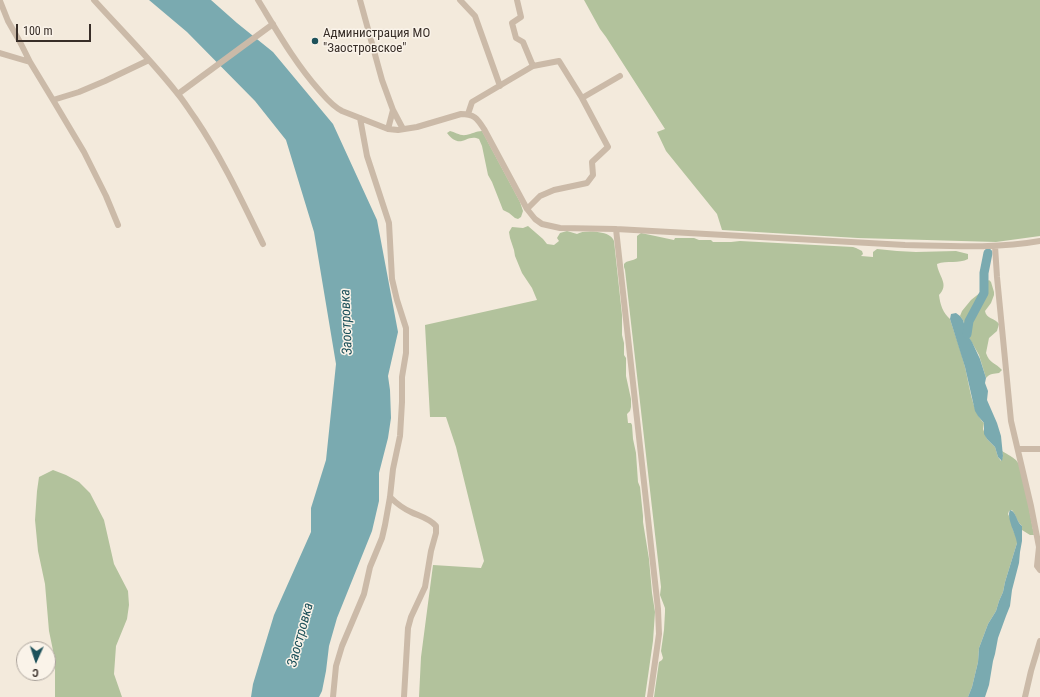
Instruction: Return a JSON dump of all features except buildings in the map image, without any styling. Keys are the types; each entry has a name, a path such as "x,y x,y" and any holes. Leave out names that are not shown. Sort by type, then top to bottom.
{"street":[{"path":"94,0 178,94 217,153 263,244"},
{"path":"258,0 306,74 330,102 342,111 388,129 417,127 461,114 474,116 484,129 527,209 542,224 560,228 616,229 905,245 995,246 1040,240"},
{"path":"360,0 382,80 393,110 403,129"},
{"path":"460,0 475,16 500,86"},
{"path":"517,0 521,17 512,23 516,38 523,42 533,66"},
{"path":"0,1 8,21 30,62 84,152 106,196 118,225"},
{"path":"178,94 273,24"},
{"path":"0,53 30,62"},
{"path":"53,100 79,92 149,60"},
{"path":"468,114 472,102 533,66 559,61 582,98 608,147 592,162 593,175 587,183 554,190 540,196 527,209"},
{"path":"582,98 620,76"},
{"path":"388,129 393,110"},
{"path":"333,697 336,666 342,646 364,594 370,567 382,538 400,436 402,377 406,353 406,328 396,300 392,279 389,223 367,156 360,118"},
{"path":"616,229 658,610 659,634 650,697"},
{"path":"995,246 1011,422 1031,506 1039,547 1037,566 1040,570"},
{"path":"1018,449 1040,449"},
{"path":"390,497 399,506 424,518 436,526 436,533 431,551 425,587 411,617 408,628 404,697"},
{"path":"1025,697 1040,641"}],"green space":[{"path":"584,0 1040,0 1040,236 996,242 858,238 722,230 717,214 666,151 657,132 665,129 600,29"},
{"path":"450,131 468,135 482,131 520,202 523,211 521,217 518,219 515,218 503,210 488,175 482,146 479,139 470,138 456,141 447,133"},
{"path":"528,226 547,244 554,245 559,241 557,238 560,233 567,231 577,234 599,232 611,236 614,241 622,315 624,355 626,358 626,376 631,399 630,411 627,414 628,423 631,423 632,425 636,453 638,482 640,487 655,612 653,641 645,697 419,697 421,657 433,565 481,568 484,561 456,447 446,417 430,417 425,325 537,300 532,288 522,273 515,256 509,232 512,227 523,228"},
{"path":"641,233 674,240 675,238 694,238 699,240 711,240 713,242 740,241 853,247 862,251 863,254 861,256 873,257 873,252 877,249 916,252 956,251 968,254 968,259 957,262 937,264 943,284 942,291 939,295 940,302 942,308 950,319 963,361 974,405 984,423 983,429 987,439 995,447 1001,461 1003,456 1002,451 1012,457 1022,470 1034,535 1030,535 1022,530 1022,526 1012,510 1009,511 1008,514 1017,538 1017,543 1003,592 979,648 978,662 968,697 654,697 659,662 663,658 661,651 665,608 660,595 661,587 624,267 625,263 637,258 637,236"},
{"path":"989,280 991,282 994,295 991,303 985,311 987,316 999,324 997,331 989,338 986,353 991,361 1002,370 999,373 991,374 986,378 979,355 967,334 963,320 960,316 962,311 971,300 981,292 986,282"},
{"path":"53,470 79,482 90,493 104,520 114,564 128,591 129,605 127,619 116,646 114,674 122,697 55,697 56,641 51,641 49,631 45,584 38,551 35,520 39,477"}],"water":[{"name":"Заостровка","path":"149,0 211,0 273,52 333,124 377,220 398,332 388,376 391,418 388,438 379,473 379,501 372,531 337,618 329,646 322,691 319,697 251,697 253,684 274,615 311,532 311,508 326,460 336,364 314,232 286,140 255,101 187,32"},
{"path":"956,313 963,320 967,334 980,359 986,378 985,383 988,391 987,400 1001,436 1002,461 998,457 995,447 984,434 984,423 975,411 965,367 950,319 951,314"},
{"path":"1010,510 1014,513 1022,526 1022,541 1010,606 998,638 989,685 985,697 968,697 978,662 979,648 1003,592 1017,543 1010,522"}],"waterway":[{"path":"967,334 969,321 984,293 984,273 988,253"}],"place":[{"name":"Администрация МО \"Заостровское\"","path":"315,41"}]}
